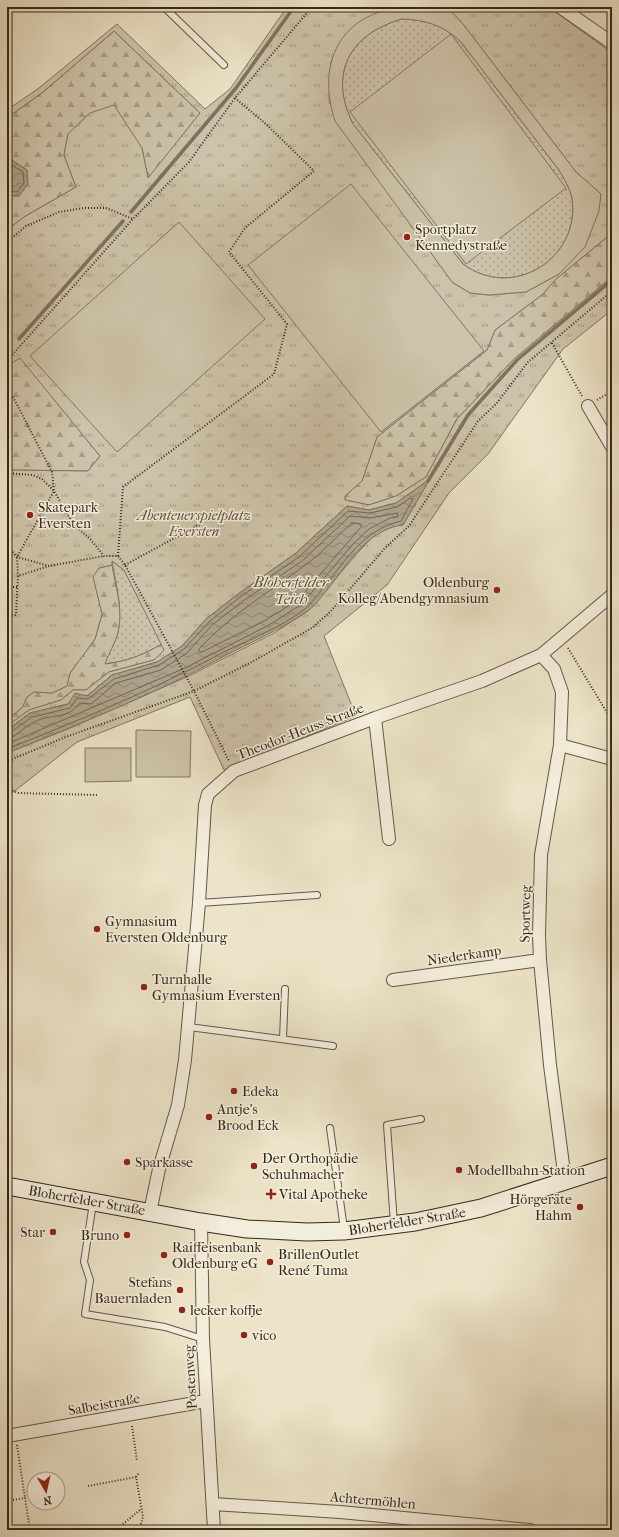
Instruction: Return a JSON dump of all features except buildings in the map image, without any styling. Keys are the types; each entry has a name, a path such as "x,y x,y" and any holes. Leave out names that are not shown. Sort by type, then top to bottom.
{"street":[{"path":"560,7 612,42"},
{"path":"588,406 612,447"},
{"name":"Theodor-Heuss-Straße","path":"150,1212 159,1168 178,1105 189,1027 205,805 208,794 234,771 375,718 482,682 541,655 612,595"},
{"name":"Sportweg","path":"541,655 554,669 562,692 560,745 541,855 540,960 550,1065 565,1180"},
{"name":"Theodor-Heuss-Straße","path":"375,718 389,839"},
{"path":"560,745 612,759"},
{"name":"Niederkamp","path":"393,980 540,960"},
{"name":"Bloherfelder Straße","path":"7,1186 201,1222 274,1230 307,1232 344,1231 394,1225 481,1208 612,1166"},
{"name":"Postenweg","path":"201,1222 203,1339 214,1530"},
{"name":"Salbeistraße","path":"11,1435 206,1401"},
{"name":"Achtermöhlen","path":"213,1504 340,1512 465,1527 530,1530"}],"lane":[{"path":"164,7 224,65"},
{"path":"199,902 317,895"},
{"path":"283,1040 285,988"},
{"path":"189,1027 333,1046"},
{"path":"394,1225 387,1125 421,1119"},
{"path":"330,1128 344,1231"},
{"path":"93,1201 84,1262 90,1280 85,1314 165,1327 203,1339"}],"path":[{"path":"7,358 13,354 133,219 189,162 235,98 312,7"},
{"path":"234,771 172,650 125,565 118,556 123,487 274,374 287,324 229,252 245,228 314,171 267,125 235,98"},
{"path":"7,242 26,226 59,212 84,208 106,208 133,219"},
{"path":"7,763 15,758 64,738 194,691 294,639 312,628 331,611 385,548 409,526 478,422 497,403 527,363 612,291"},
{"path":"552,343 588,406 612,391"},
{"path":"7,390 13,397 52,472 54,491 17,556 18,587 16,615 8,616 7,684"},
{"path":"7,474 33,475 42,479 54,491 74,525 91,540 104,556"},
{"path":"125,565 202,523"},
{"path":"7,545 17,556 49,566"},
{"path":"18,576 49,566 104,556 118,556"},
{"path":"7,587 18,587"},
{"path":"561,638 612,721"},
{"path":"7,788 18,792 97,795"},
{"path":"130,1415 137,1461"},
{"path":"11,1435 25,1498 30,1530"},
{"path":"88,1486 136,1477 139,1473"},
{"path":"136,1477 141,1508 142,1530"},
{"path":"7,1500 25,1498"},
{"path":"116,1530 141,1508"}],"green space":[{"name":"Abenteuerspielplatz Eversten","path":"287,7 403,7 382,10 345,35 331,62 329,102 452,282 470,293 489,295 526,292 559,274 601,194 576,172 463,24 447,7 549,7 612,53 612,233 556,279 543,294 495,330 487,350 377,437 362,481 345,496 345,500 369,505 396,496 426,477 457,419 514,359 612,277 612,310 563,349 488,454 449,493 387,585 324,636 356,716 224,770 190,697 77,742 7,797 7,753 68,729 189,676 274,633 308,611 360,550 375,535 393,526 403,525 429,480 396,503 369,510 347,506 296,553 238,594 206,619 182,646 157,662 112,675 87,696 68,704 30,713 7,730 7,726 29,710 61,700 73,690 86,690 109,672 154,660 164,650 124,570 112,561 112,565 99,568 93,577 102,614 95,639 70,673 67,686 52,693 34,692 27,697 22,708 10,717 7,716 7,470 88,471 100,456 20,358 7,366 7,230 24,217 76,187 64,155 68,134 90,113 114,105 142,148 148,178 200,113 114,31 43,92 7,118 7,110 39,88 117,24 205,109 230,89"},
{"path":"404,7 447,7 463,24 576,172 601,194 599,211 585,247 559,274 526,292 489,295 470,293 452,282 335,121 330,100 329,80 332,61 338,44 349,30 364,19 382,11","holes":["402,19 434,24 448,31 461,42 559,170 567,184 572,198 572,220 566,239 554,255 539,268 521,275 502,278 482,274 463,264 353,124 346,106 343,89 344,73 348,58 368,35 384,26"]},
{"path":"402,19 434,24 448,31 461,42 559,170 565,180 572,198 572,220 566,239 554,255 539,268 521,275 502,278 482,274 463,264 353,124 346,106 343,89 344,73 348,58 368,35 384,26"},
{"path":"114,31 200,113 148,179 142,148 90,113 68,134 64,155 76,187 24,217 7,230 7,195 19,196 27,170 7,157 7,118 43,92"},
{"path":"451,34 566,188 466,264 350,112"},
{"path":"351,184 484,351 381,432 248,265"},
{"path":"179,222 265,319 117,452 30,356"},
{"path":"612,233 612,277 514,359 457,419 426,477 396,496 369,505 345,500 345,496 362,481 377,437 487,350 495,330 543,294 556,279"},
{"path":"20,357 100,456 88,471 7,470 7,366"},
{"path":"112,561 124,570 162,644 134,657 104,664 117,636 120,617 119,598"},
{"path":"112,565 119,600 120,618 117,636 105,664 134,657 162,644 164,650 154,660 109,672 86,690 73,690 61,700 29,710 7,726 7,716 10,717 22,708 27,697 34,692 52,693 67,686 70,673 95,639 102,614 92,577 99,568"},
{"path":"136,730 191,731 190,777 136,777"},
{"path":"85,748 131,748 131,781 85,782"}],"water":[{"path":"7,157 27,170 28,184 19,196 7,195"},
{"name":"Bloherfelder Teich","path":"430,479 403,525 390,528 367,542 348,562 315,604 309,610 286,625 197,671 144,696 7,753 7,730 30,713 68,704 75,693 87,696 112,675 157,662 182,646 206,619 238,594 296,553 347,506 369,510 396,503"}],"waterway":[{"path":"131,212 236,88 294,7"},
{"path":"19,339 123,221"},
{"path":"428,481 468,415 517,360 612,280"}],"place":[{"name":"Sportplatz Kennedystraße","path":"407,237"},
{"name":"Skatepark Eversten","path":"30,515"},
{"name":"Oldenburg Kolleg/Abendgymnasium","path":"497,590"},
{"name":"Gymnasium Eversten Oldenburg","path":"97,929"},
{"name":"Turnhalle Gymnasium Eversten","path":"144,987"},
{"name":"Edeka","path":"234,1091"},
{"name":"Antje's Brood Eck","path":"209,1117"},
{"name":"Sparkasse","path":"127,1162"},
{"name":"Der Orthopädie Schuhmacher","path":"254,1166"},
{"name":"Modellbahn-Station","path":"459,1170"},
{"name":"Vital Apotheke","path":"271,1194"},
{"name":"Hörgeräte Hahm","path":"580,1207"},
{"name":"Star","path":"53,1232"},
{"name":"Bruno","path":"127,1235"},
{"name":"Raiffeisenbank Oldenburg eG","path":"164,1255"},
{"name":"BrillenOutlet René Tuma","path":"270,1262"},
{"name":"Stefans Bauernladen","path":"180,1290"},
{"name":"lecker koffje","path":"182,1310"},
{"name":"vico","path":"244,1335"}]}
